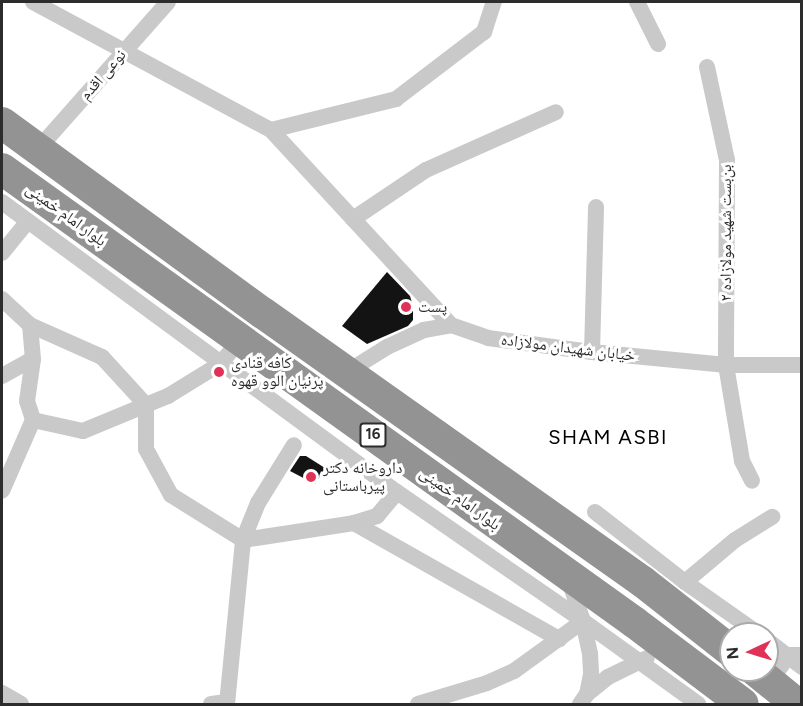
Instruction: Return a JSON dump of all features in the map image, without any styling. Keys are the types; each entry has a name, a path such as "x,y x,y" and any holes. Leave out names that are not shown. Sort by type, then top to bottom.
{"highway":[{"name":"16","path":"2,123 263,313 643,582 719,642"},
{"name":"بلوار امام خمینی","path":"2,168 670,649 743,705"},
{"path":"241,339 263,313"},
{"path":"770,682 796,705"}],"street":[{"path":"33,2 271,130 451,325"},
{"name":"نوعی اقدم","path":"38,149 168,2"},
{"path":"271,130 396,99 484,32 494,2"},
{"path":"637,2 658,44"},
{"name":"بن‌بست شهید مولازاده ۲","path":"707,67 727,160 726,365 742,461 752,481"},
{"path":"353,219 426,170 556,112"},
{"path":"2,202 397,492 584,621 698,705"},
{"path":"592,352 596,207"},
{"path":"2,253 28,221"},
{"path":"2,299 30,325 102,357 146,405 146,449 171,495 243,540 354,524 377,516 397,492"},
{"path":"2,491 33,420 27,401 33,359 30,325"},
{"path":"347,372 387,347 424,330 451,325"},
{"name":"خیابان شهیدان مولازاده","path":"451,325 488,338 592,352 726,365 801,365"},
{"path":"33,420 83,431 168,396 220,364 241,339"},
{"path":"2,376 33,359"},
{"path":"222,704 243,540 258,503 294,445"},
{"path":"595,512 742,622"},
{"path":"686,582 735,540 772,517"},
{"path":"354,524 559,639"},
{"path":"567,576 584,621 591,674 584,699"},
{"path":"418,705 487,683 514,671 584,621"},
{"path":"779,648 797,659"},
{"path":"584,699 608,677 670,649"},
{"path":"779,668 797,659"},
{"path":"2,693 21,705"}],"building":[{"name":"پست","path":"387,272 410,296 413,320 408,326 367,344 342,326"},
{"name":"داروخانه دکتر پیرباستانی","path":"300,456 306,456 325,468 315,484 290,471"}],"place":[{"name":"پست","path":"406,307"},
{"name":"کافه قنادی پرنیان الوو قهوه","path":"219,372"},
{"name":"داروخانه دکتر پیرباستانی","path":"311,477"}],"district":[{"name":"SHAM ASBI","path":"608,437"}]}
